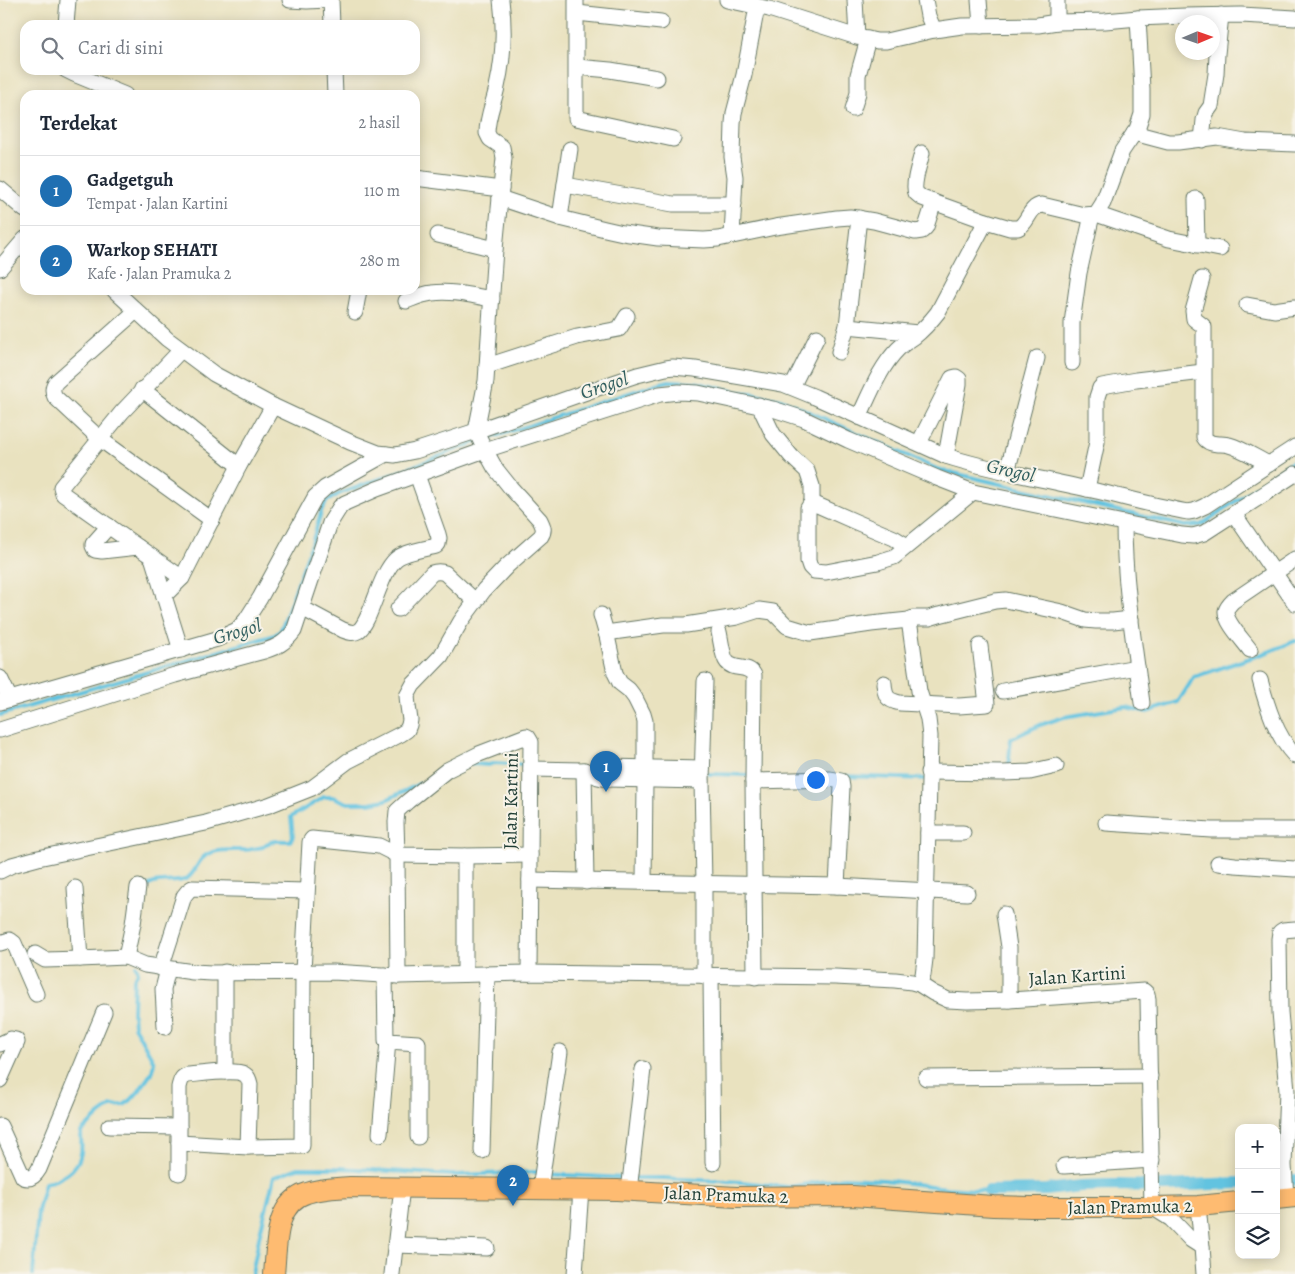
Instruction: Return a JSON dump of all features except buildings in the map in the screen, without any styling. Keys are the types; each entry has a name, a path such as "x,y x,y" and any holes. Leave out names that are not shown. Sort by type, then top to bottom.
{"main road":[{"name":"Jalan Pramuka 2","path":"274,1274 277,1237 285,1210 290,1202 305,1193 316,1190 350,1187 401,1194 542,1178 581,1189 629,1180 736,1197 870,1197 993,1206 1198,1206 1235,1202"}],"street":[{"path":"66,20 68,0"},
{"path":"290,0 329,0 331,20"},
{"path":"0,871 12,865 38,858 206,823 269,805 312,788 348,761 407,730 410,720 407,696 410,691 442,656 461,621 475,601 507,566 541,536 544,531 540,520 495,468 476,432 486,381 495,249 504,158 502,147 490,139 487,133 498,85 504,44 501,0"},
{"path":"726,0 769,9 877,41 886,41 948,28 1221,15 1242,7 1295,18"},
{"path":"853,108 858,93 862,38 855,0"},
{"path":"925,0 928,16 934,30"},
{"path":"979,0 982,26"},
{"path":"1057,0 1057,22"},
{"path":"661,22 577,6 576,118 673,139"},
{"path":"732,236 735,177 732,157 733,123 758,7"},
{"path":"1202,140 1204,120 1211,106 1216,74 1221,15"},
{"path":"1072,363 1072,324 1079,273 1094,214 1099,211 1103,203 1122,151 1139,125 1143,109 1138,18"},
{"path":"577,67 610,70 657,78"},
{"path":"76,75 113,90"},
{"path":"334,75 335,90"},
{"path":"1134,133 1168,142 1217,138 1244,142 1295,144"},
{"path":"560,218 570,149"},
{"path":"922,153 915,182 916,192 922,198 986,221 1010,228 1018,228 1024,224 1033,208 1042,204 1084,215 1094,214 1169,239 1220,249"},
{"path":"420,179 500,193 560,218 623,234 704,240 837,218 858,218 915,232 922,231 926,227 934,202"},
{"path":"565,185 673,204 734,204"},
{"path":"0,189 20,206"},
{"path":"1196,199 1197,245"},
{"path":"839,352 846,326 858,218"},
{"path":"859,416 885,366 897,350 918,333 938,312 986,221"},
{"path":"438,235 495,249"},
{"path":"0,268 20,245"},
{"path":"1202,279 1193,311 1194,319 1204,327 1204,433 1206,441 1229,445 1269,464"},
{"path":"406,301 433,293 447,292 492,299"},
{"path":"119,295 181,350 214,374 273,406 378,453 396,455 415,451 476,432 637,375 666,368 695,369 765,380 792,387 946,456 1007,472 1087,488 1180,511 1194,511 1205,506 1295,447"},
{"path":"355,312 358,295"},
{"path":"1248,305 1274,310 1295,307"},
{"path":"136,311 56,382 53,388 55,397 100,439 212,520"},
{"path":"487,366 577,338 619,328 627,316"},
{"path":"846,326 918,333"},
{"path":"792,387 817,337"},
{"path":"181,350 142,389 61,487 61,490 63,494 182,578"},
{"path":"1007,472 1037,358"},
{"path":"1087,488 1096,442 1097,397 1102,386 1203,372"},
{"path":"919,443 952,378 956,377 959,379 959,384 946,456"},
{"path":"142,389 240,466"},
{"path":"0,730 150,683 274,648 288,639 294,632 330,523 340,506 353,498 417,476 484,449 670,392 698,393 759,405 792,414 848,440 973,492 1182,535 1193,536 1204,532 1295,474"},
{"path":"759,405 773,434 791,456 808,471 812,486 812,503 808,508 808,561 810,568 814,571 835,571 894,557 973,492"},
{"path":"164,596 182,578 273,406"},
{"path":"0,678 5,700 182,650 237,630 260,598 315,498 324,488 386,454"},
{"path":"302,608 343,630 350,632 358,631 366,619 388,567 396,558 438,544 439,538 417,476"},
{"path":"812,503 894,538 907,546"},
{"path":"1234,514 1295,603"},
{"path":"1124,523 1124,551 1142,703"},
{"path":"109,526 93,544 95,550 102,551 138,546"},
{"path":"152,557 182,650"},
{"path":"1250,650 1228,619 1226,610 1228,605 1295,559"},
{"path":"398,609 436,571 445,573 475,601"},
{"path":"606,633 737,618 759,610 774,612 787,626 810,633 910,620 918,617 929,618 995,601 1006,600 1062,612 1086,620 1131,619"},
{"path":"601,614 618,679 632,693 645,720 644,882"},
{"path":"910,620 919,691 929,726 925,959 923,975 919,984"},
{"path":"719,632 725,659 728,664 734,667 746,668 752,671 754,675 755,977"},
{"path":"884,683 887,698 900,703 959,706 986,704 980,646"},
{"path":"1003,692 1138,667"},
{"path":"1260,680 1277,728 1295,756"},
{"path":"705,681 702,775 713,1163"},
{"name":"Jalan Kartini","path":"380,1134 388,1041 386,1037 397,855 397,811 447,770 479,754 526,736 530,740 531,766 529,973"},
{"path":"531,766 584,770 602,778 645,774 702,775"},
{"path":"928,777 1030,772 1056,766"},
{"path":"608,767 645,774"},
{"path":"584,770 586,882"},
{"path":"753,776 830,779 841,782 838,886"},
{"path":"1106,823 1196,829 1295,830"},
{"path":"928,833 963,833"},
{"path":"179,1143 248,1147 302,1146 303,972 306,891 310,842 312,839 379,846 397,855 530,855"},
{"path":"465,856 465,974"},
{"path":"1218,863 1295,868"},
{"path":"530,880 838,886 967,893"},
{"path":"36,954 39,958 45,960 80,958 133,960 133,924 138,887"},
{"path":"75,888 80,958"},
{"path":"165,1027 164,968 184,896 188,890 192,888 306,891"},
{"path":"1004,914 1010,947 1009,1000"},
{"path":"1285,1191 1284,1135 1287,1091 1280,1012 1279,939 1280,932 1283,930 1295,929"},
{"path":"0,943 10,940 12,942 36,994"},
{"name":"Jalan Kartini","path":"133,960 164,968 193,972 349,972 391,976 529,973 836,977 895,980 919,984 948,1000 967,1001 1144,991 1148,994 1152,1205"},
{"path":"225,972 225,1072"},
{"path":"482,1151 487,974"},
{"path":"0,1126 23,1177 33,1177 39,1169 104,1012"},
{"path":"0,1044 11,1039 16,1040 0,1080"},
{"path":"388,1041 418,1043 418,1136"},
{"path":"542,1178 560,1052"},
{"path":"629,1180 643,1069"},
{"path":"179,1173 179,1087 184,1076 225,1072 242,1073 247,1076 250,1084 248,1147"},
{"path":"926,1078 1150,1076"},
{"path":"109,1126 180,1127"},
{"path":"1064,1166 1152,1160"},
{"path":"576,1274 581,1189"},
{"path":"392,1274 401,1194"},
{"path":"1152,1205 1171,1219 1191,1240 1202,1247"},
{"path":"1198,1206 1204,1274"},
{"path":"395,1245 486,1248"}],"waterway":[{"name":"Grogol","path":"484,440 657,384 669,381 695,382 737,392 781,399 937,469 1185,526 1201,525 1295,460"},
{"name":"Grogol","path":"0,715 275,635 281,630 322,509 327,501 339,494 477,442"},
{"name":"Grogol","path":"1008,769 1011,739 1040,725 1064,717 1126,707 1147,712 1178,702 1194,677 1295,641"},
{"name":"Grogol","path":"472,764 527,765"},
{"name":"Grogol","path":"709,774 749,775"},
{"name":"Grogol","path":"841,776 927,779"},
{"name":"Grogol","path":"144,893 150,884 186,879 193,873 207,854 224,850 249,850 263,847 272,842 290,841 293,837 291,817 324,797 333,797 348,803 370,803 386,800 419,784"},
{"name":"Grogol","path":"134,957 137,939"},
{"name":"Grogol","path":"33,1274 38,1211 45,1183 57,1180 72,1170 81,1153 81,1132 111,1106 124,1105 131,1100 152,1072 154,1062 134,1026 134,979 138,972 136,966"},
{"path":"252,1274 274,1177 298,1168 340,1168 453,1175 538,1172"},
{"path":"545,1174 627,1178"},
{"path":"634,1178 742,1182 789,1187 844,1178 885,1180 989,1191"},
{"path":"1280,1181 1295,1180"},
{"path":"989,1191 1046,1190 1081,1186 1164,1186 1235,1183"}],"place":[{"name":"Gadgetguh","path":"606,792"},
{"name":"Warkop SEHATI","path":"513,1206"}]}
